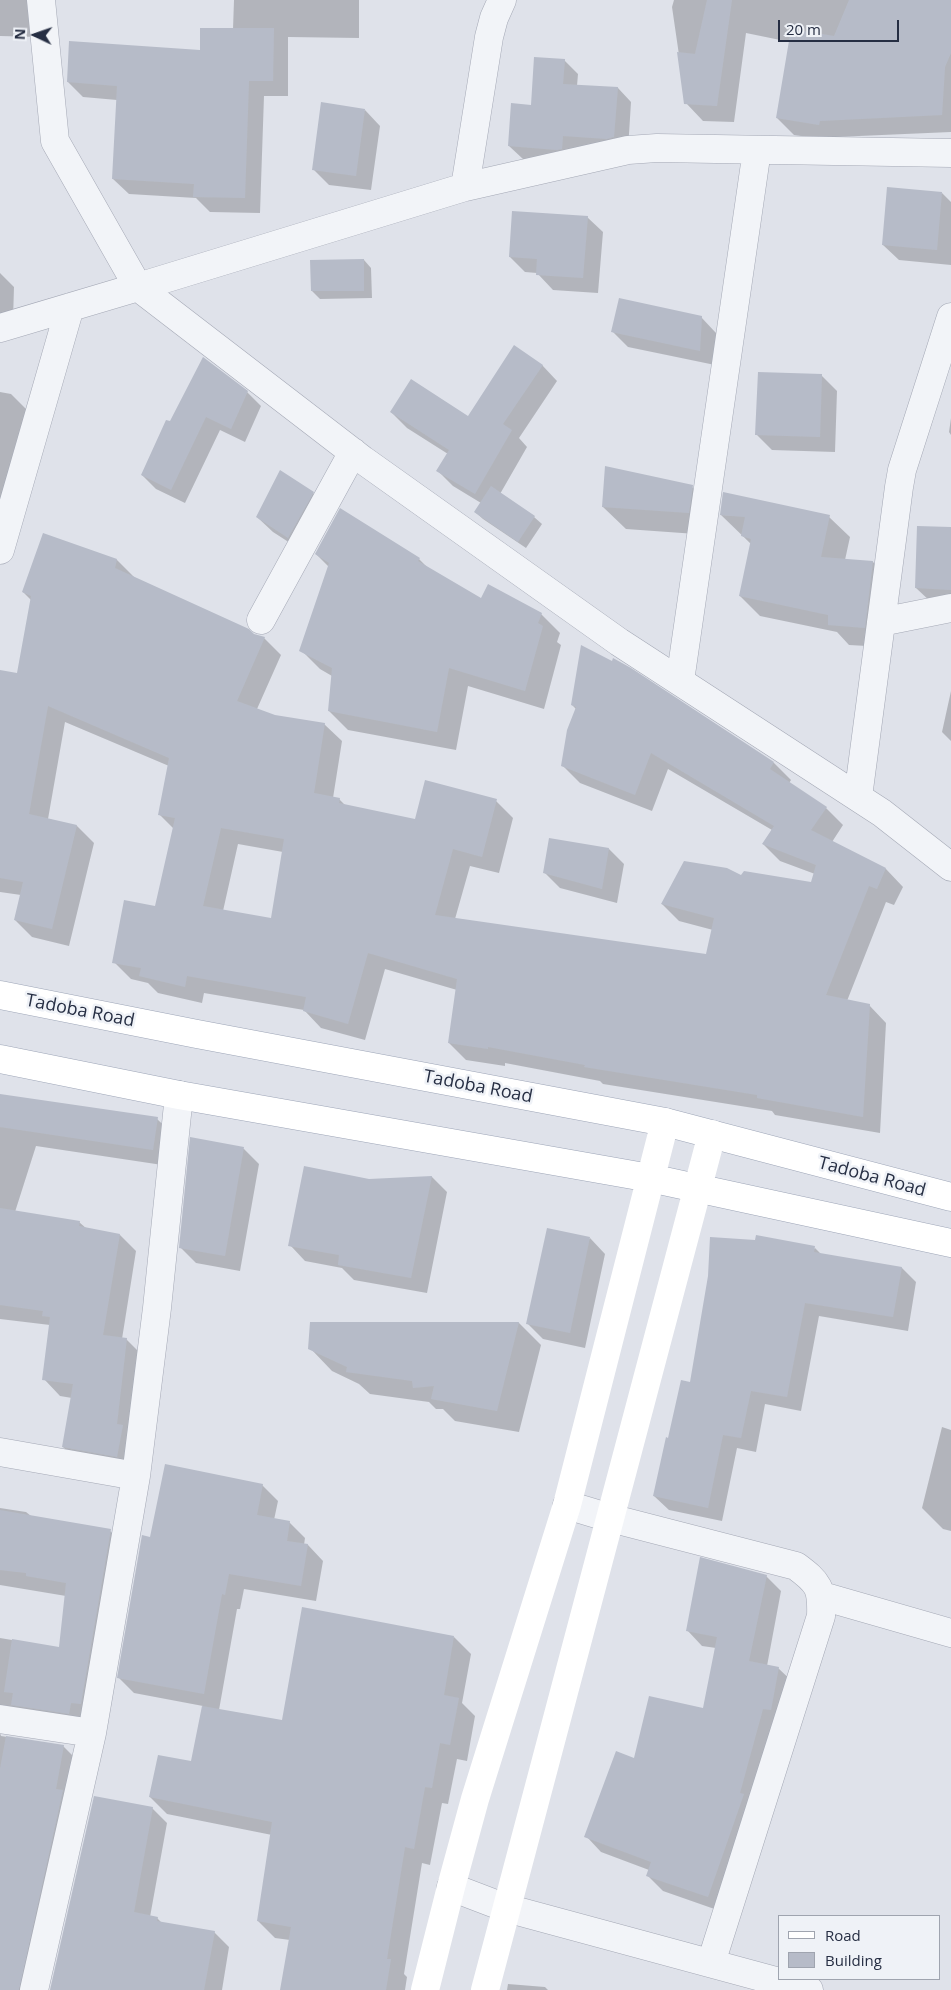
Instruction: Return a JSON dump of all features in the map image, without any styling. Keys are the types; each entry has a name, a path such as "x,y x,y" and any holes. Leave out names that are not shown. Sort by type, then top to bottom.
{"main road":[{"name":"Tadoba Road","path":"0,995 665,1122 951,1197"},
{"path":"0,1059 179,1095 650,1178 951,1243"},
{"path":"425,1990 475,1799 567,1504 665,1122"},
{"path":"485,1990 712,1134"}],"street":[{"path":"42,0 56,141 138,287 353,452 619,642 882,813 951,867"},
{"path":"465,187 489,37 494,18 502,0"},
{"path":"0,328 465,187 628,150 657,148 951,153"},
{"path":"680,682 757,150"},
{"path":"0,550 70,307"},
{"path":"858,797 902,470 951,317"},
{"path":"261,620 353,452"},
{"path":"881,622 951,608"},
{"path":"34,1990 92,1733 136,1476 157,1308 179,1095"},
{"path":"0,1452 136,1476"},
{"path":"567,1504 610,1518 796,1566 812,1578 822,1596 821,1616 711,1963"},
{"path":"822,1596 951,1633"},
{"path":"0,1719 92,1733"},
{"path":"451,1887 506,1908 809,1990"}],"building":[{"path":"707,0 732,0 717,106 684,104 677,52 695,54"},
{"path":"849,0 951,0 951,53 945,67 942,115 820,121 819,125 776,118 791,29 834,36"},
{"path":"200,28 274,28 273,81 249,81 245,198 193,197 194,184 112,179 117,86 67,82 69,41 200,50"},
{"path":"534,57 565,59 563,84 618,87 614,137 607,139 563,136 562,149 557,150 508,146 511,103 531,105"},
{"path":"321,102 365,109 356,176 312,170"},
{"path":"887,187 942,192 937,250 882,245"},
{"path":"512,211 588,216 583,278 536,275 537,259 509,257"},
{"path":"364,259 364,291 311,291 310,260"},
{"path":"619,298 702,316 700,351 611,332"},
{"path":"514,345 543,365 503,424 512,430 475,494 436,471 449,450 390,412 411,379 468,416"},
{"path":"203,357 248,391 231,429 206,417 171,490 141,475 166,420 170,421"},
{"path":"758,372 822,374 820,437 755,435"},
{"path":"605,466 693,485 689,513 602,507"},
{"path":"280,470 314,492 288,538 256,517"},
{"path":"491,486 535,516 518,542 474,512"},
{"path":"723,492 830,515 821,557 873,561 865,628 828,625 828,615 739,596 751,539 741,536 745,517 720,515"},
{"path":"340,508 420,558 418,561 481,598 488,584 542,613 538,623 543,626 525,691 449,668 437,732 328,711 332,668 299,651 329,563 315,554"},
{"path":"917,526 951,527 951,590 915,588"},
{"path":"43,533 117,559 115,568 249,629 254,634 265,637 237,701 275,715 325,723 314,793 340,798 339,803 415,819 425,780 497,799 482,857 453,849 435,915 706,954 714,918 661,904 684,861 727,868 741,875 744,871 811,882 816,865 762,844 774,826 651,753 635,795 561,766 567,730 576,707 571,705 581,645 612,661 613,658 631,668 774,762 770,769 827,807 811,830 886,868 877,889 869,886 826,995 870,1004 863,1117 757,1098 757,1095 584,1067 585,1065 488,1047 488,1049 448,1043 457,979 368,953 348,1024 303,1011 306,997 187,976 185,987 139,976 141,968 112,963 124,900 155,906 175,818 158,815 169,758 48,706 29,814 77,825 52,929 14,920 23,882 0,878 0,670 17,673 31,596 22,592","holes":["221,828 284,839 271,918 203,906"]},
{"path":"549,838 609,848 602,889 543,873"},
{"path":"0,1094 158,1117 153,1150 0,1127"},
{"path":"190,1137 244,1147 225,1256 179,1248"},
{"path":"304,1166 369,1179 432,1176 411,1278 338,1265 339,1255 288,1246"},
{"path":"0,1208 80,1221 79,1226 120,1234 103,1335 127,1338 117,1424 123,1425 117,1457 62,1447 73,1384 42,1380 50,1317 42,1316 43,1311 0,1305"},
{"path":"547,1228 590,1237 570,1333 526,1324"},
{"path":"756,1235 815,1246 814,1252 902,1267 893,1317 805,1303 787,1397 751,1391 741,1438 723,1435 708,1508 653,1496 681,1380 690,1382 708,1276 710,1237 755,1240"},
{"path":"310,1322 519,1322 497,1411 431,1399 434,1386 413,1388 412,1381 346,1372 347,1367 308,1349"},
{"path":"165,1464 263,1484 257,1515 290,1521 287,1541 308,1544 301,1586 229,1574 225,1595 222,1594 204,1694 117,1678 142,1535 150,1537"},
{"path":"0,1510 111,1529 81,1704 71,1703 69,1714 11,1705 13,1693 4,1692 12,1639 59,1647 66,1583 26,1576 26,1573 0,1570"},
{"path":"700,1557 767,1575 749,1661 779,1667 771,1710 763,1709 740,1793 744,1794 708,1897 646,1876 651,1862 584,1837 616,1751 634,1758 649,1696 703,1708 717,1637 686,1631"},
{"path":"302,1607 454,1636 444,1695 459,1698 450,1745 440,1743 432,1788 425,1787 414,1849 405,1847 387,1959 391,1959 386,1990 280,1990 291,1927 257,1921 272,1822 149,1797 158,1755 191,1761 202,1706 282,1720"},
{"path":"6,1736 64,1745 56,1789 63,1790 19,1990 0,1990 0,1769"},
{"path":"94,1796 153,1807 134,1912 158,1917 157,1921 215,1931 204,1990 50,1990"}]}
